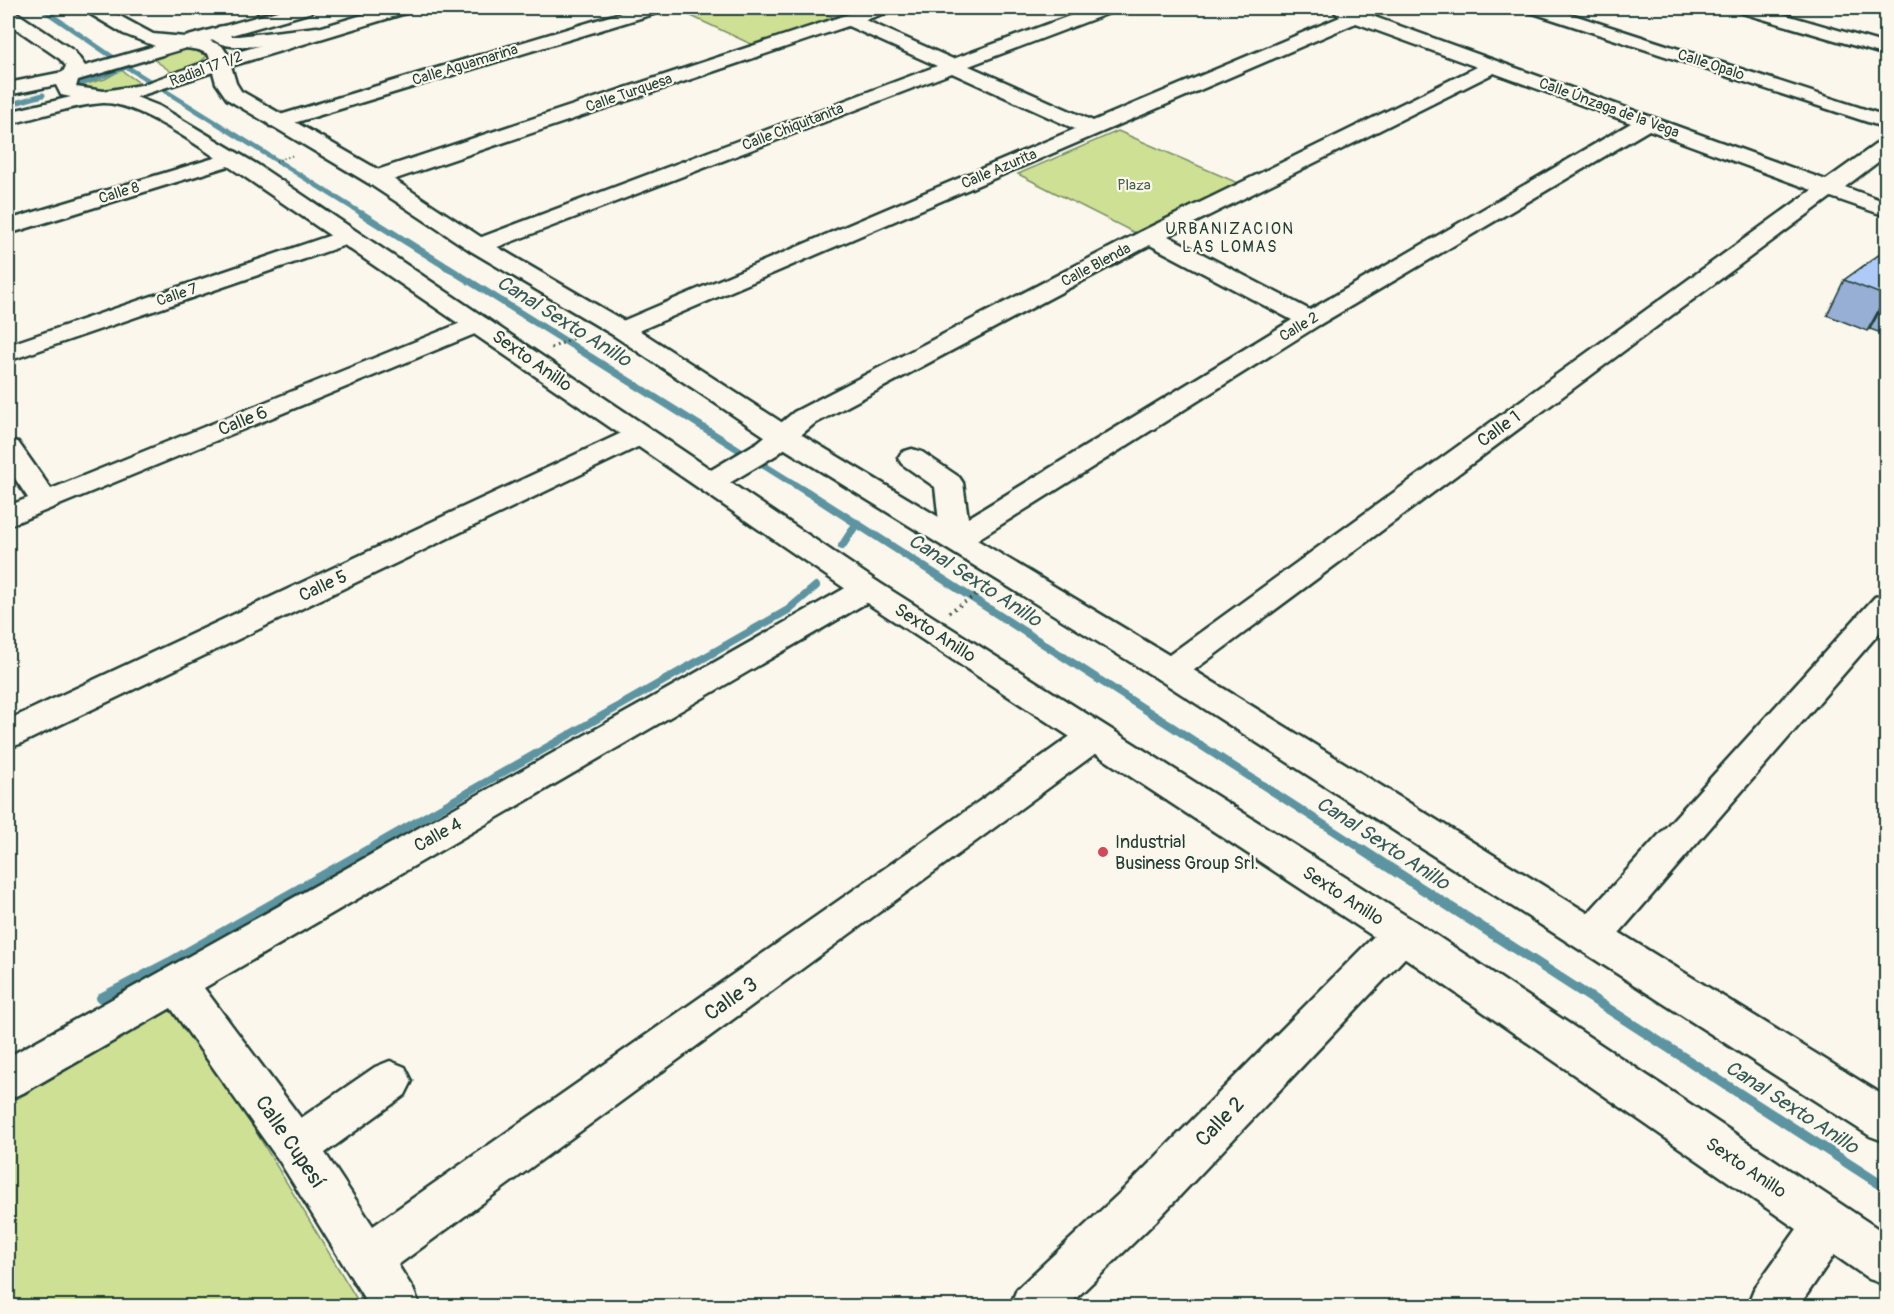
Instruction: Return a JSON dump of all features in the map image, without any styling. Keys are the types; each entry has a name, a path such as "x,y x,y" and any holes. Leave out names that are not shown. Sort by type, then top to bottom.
{"street":[{"path":"93,8 138,35 158,41 213,49 220,55 226,87 277,122 376,178 479,246 622,330 775,442 956,539 1170,670 1887,1121"},
{"name":"Radial 17 1/2","path":"8,89 70,76 306,8"},
{"name":"Radial 17 1/2","path":"8,118 61,105 145,90 317,32 403,8"},
{"name":"Calle Aguamarina","path":"277,122 654,8"},
{"name":"Calle Turquesa","path":"376,178 883,8"},
{"name":"Calle Chiquitanita","path":"479,246 1106,8"},
{"name":"Calle Únzaga de la Vega","path":"1331,8 1887,209"},
{"name":"Calle Azurita","path":"622,330 1375,8"},
{"name":"Calle Opalo","path":"1536,8 1887,122"},
{"path":"1745,8 1887,50"},
{"path":"1807,26 1830,12"},
{"path":"848,19 1093,129"},
{"name":"Sexto Anillo","path":"10,20 67,55 76,65 66,84 68,91 131,102 152,110 231,159 478,324 638,436 721,476 867,589 1402,934 1887,1262"},
{"path":"224,31 220,37 226,41 238,42 317,32"},
{"name":"Calle Blenda","path":"721,476 775,442 804,418 1150,236 1492,67"},
{"name":"Calle 2","path":"956,539 1310,320 1648,122"},
{"name":"Calle 1","path":"1170,670 1887,146"},
{"name":"Calle 8","path":"8,227 231,159"},
{"path":"1150,236 1310,320"},
{"name":"Calle 7","path":"8,353 346,237"},
{"name":"Calle 6","path":"8,517 478,324"},
{"name":"Calle 5","path":"8,735 638,436"},
{"path":"8,448 45,502"},
{"path":"912,458 949,483 956,539"},
{"name":"Calle 4","path":"8,1079 867,589"},
{"path":"1593,935 1887,605"},
{"name":"Calle 3","path":"366,1259 924,861 1095,736"},
{"name":"Calle 2","path":"1034,1306 1140,1205 1402,934"},
{"name":"Calle Cupesí","path":"176,982 296,1147 396,1306"},
{"path":"296,1147 390,1081"},
{"path":"1772,1306 1828,1224"}],"path":[{"path":"272,163 302,152"},
{"path":"548,349 592,330"},
{"path":"948,613 992,585"}],"green space":[{"path":"674,8 811,8 837,19 755,46"},
{"path":"180,49 196,51 207,56 198,64 173,73 149,56"},
{"path":"121,70 141,84 109,91 86,89 82,85 105,79"},
{"name":"Plaza","path":"1118,131 1238,183 1135,233 1018,174"},
{"path":"167,1011 185,1014 361,1306 8,1306 8,1104"}],"building":[{"path":"1887,249 1886,296 1844,280"}],"waterway":[{"name":"Canal Sexto Anillo","path":"41,8 127,67"},
{"path":"78,85 127,67"},
{"name":"Canal Sexto Anillo","path":"127,67 364,215"},
{"path":"8,105 43,95"},
{"name":"Canal Sexto Anillo","path":"362,214 808,493"},
{"name":"Canal Sexto Anillo","path":"806,491 857,524"},
{"path":"842,546 857,524"},
{"name":"Canal Sexto Anillo","path":"857,524 1365,851"},
{"path":"365,851 788,610 816,586"},
{"path":"101,998 170,962 368,850"},
{"name":"Canal Sexto Anillo","path":"1362,850 1886,1188"}],"place":[{"name":"Industrial Business Group Srl.","path":"1103,852"}],"district":[{"name":"URBANIZACION LAS LOMAS","path":"1230,238"}]}
